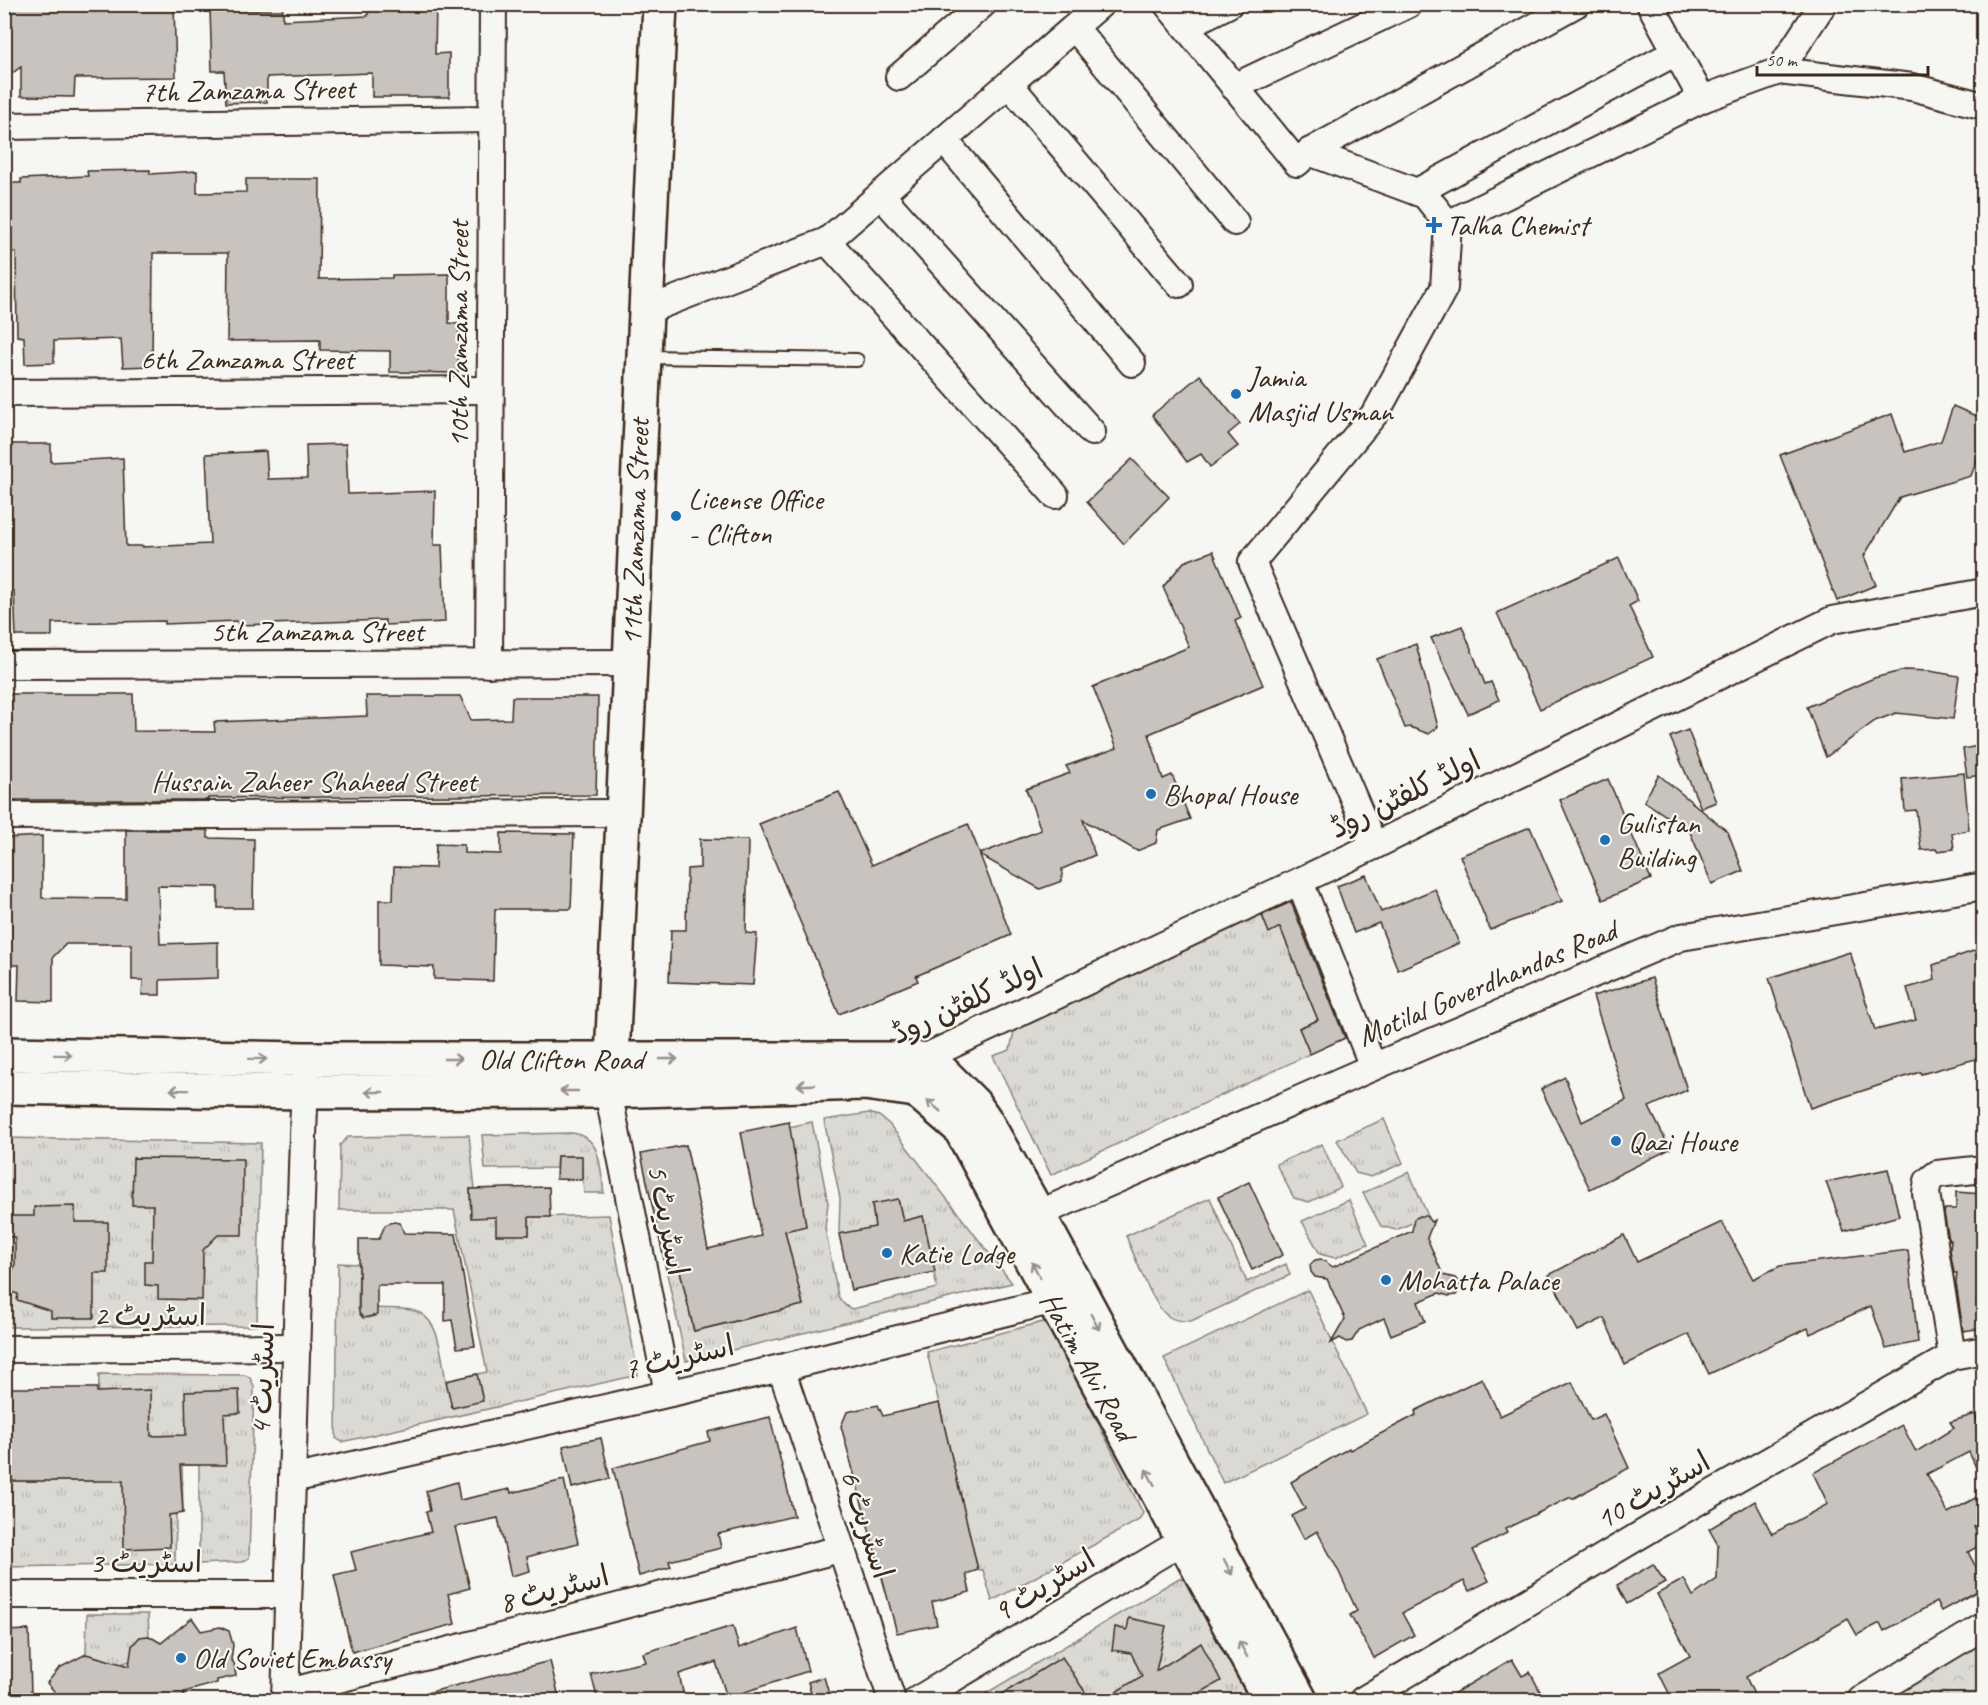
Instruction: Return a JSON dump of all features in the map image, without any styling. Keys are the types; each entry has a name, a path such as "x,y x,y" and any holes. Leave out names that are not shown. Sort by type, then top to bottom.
{"street":[{"name":"10th Zamzama Street","path":"489,664 493,4"},
{"name":"11th Zamzama Street","path":"610,1075 660,4"},
{"path":"899,77 983,4"},
{"path":"645,311 827,241 1101,4"},
{"path":"1167,4 1297,163 1309,152 1576,4"},
{"path":"1185,26 1229,4"},
{"path":"1234,87 1409,4"},
{"path":"1650,4 1702,99"},
{"path":"1779,71 1823,4"},
{"path":"1075,28 1235,222"},
{"path":"1417,192 1676,52"},
{"path":"1448,224 1702,99 1779,71 1912,87 1983,106"},
{"path":"1009,84 1179,284"},
{"name":"7th Zamzama Street","path":"4,126 492,119"},
{"path":"944,140 1132,363"},
{"path":"1309,152 1425,195 1448,224 1444,288 1377,411 1252,562 1374,846"},
{"path":"881,195 1092,432"},
{"path":"827,241 1055,495"},
{"name":"6th Zamzama Street","path":"4,393 490,390"},
{"name":"اولڈ کلفٹن روڈ","path":"864,1083 921,1059 1300,882 1832,620 1983,592"},
{"name":"5th Zamzama Street","path":"4,665 629,663"},
{"name":"Hussain Zaheer Shaheed Street","path":"4,816 623,813"},
{"path":"1300,882 1373,1067"},
{"name":"Motilal Goverdhandas Road","path":"1038,1214 1373,1067 1681,937 1983,886"},
{"name":"Old Clifton Road","path":"4,1054 305,1059 610,1075 864,1083"},
{"name":"اسٹریٹ 4","path":"285,1697 305,1059"},
{"path":"921,1059 941,1071 974,1104 1038,1214"},
{"name":"Old Clifton Road","path":"4,1087 304,1092 921,1059"},
{"name":"اسٹریٹ 5","path":"610,1075 668,1393"},
{"name":"Hatim Alvi Road","path":"864,1083 916,1090 960,1128 1066,1297 1195,1533 1300,1701"},
{"path":"1952,1356 1926,1193 1928,1181 1937,1174 1983,1169"},
{"name":"Hatim Alvi Road","path":"1038,1214 1066,1297"},
{"name":"اسٹریٹ 7","path":"292,1479 781,1368 1066,1297"},
{"name":"اسٹریٹ 2","path":"4,1348 297,1347"},
{"name":"اسٹریٹ 10","path":"1363,1701 1657,1525 1952,1356 1983,1350"},
{"name":"اسٹریٹ 6","path":"781,1368 892,1701"},
{"name":"Hatim Alvi Road","path":"1195,1533 1270,1701"},
{"name":"اسٹریٹ 9","path":"916,1701 1195,1533"},
{"name":"اسٹریٹ 8","path":"285,1697 840,1549"},
{"name":"اسٹریٹ 3","path":"4,1595 287,1595"},
{"path":"1861,1701 1983,1626"}],"lane":[{"path":"643,357 857,360"}],"green space":[{"path":"1261,914 1269,932 1280,927 1318,1020 1299,1028 1310,1054 1051,1175 993,1056 1010,1050 1016,1022"},
{"path":"869,1113 879,1116 889,1124 1012,1283 686,1361 666,1269 679,1266 694,1331 803,1305 785,1231 806,1226 789,1127 812,1122 828,1203 825,1228 838,1296 844,1304 852,1309 937,1288 923,1217 903,1221 898,1199 872,1204 875,1227 839,1234 840,1198 824,1120"},
{"path":"1384,1119 1403,1163 1371,1177 1356,1173 1337,1140"},
{"path":"571,1133 581,1135 594,1146 598,1154 604,1193 584,1193 581,1156 557,1156 556,1168 485,1169 482,1135"},
{"path":"469,1135 475,1189 470,1189 471,1217 496,1217 529,1235 529,1217 609,1215 638,1375 342,1442 336,1438 338,1263 359,1264 358,1309 363,1317 375,1316 377,1308 411,1310 428,1320 438,1338 446,1381 487,1372 454,1210 339,1210 340,1145 348,1137"},
{"path":"5,1138 261,1143 257,1326 5,1327"},
{"path":"1322,1144 1341,1187 1309,1202 1294,1198 1276,1164"},
{"path":"1409,1172 1428,1216 1396,1230 1381,1226 1363,1193"},
{"path":"1210,1198 1247,1282 1286,1264 1290,1275 1191,1321 1176,1320 1162,1311 1156,1302 1126,1236"},
{"path":"1349,1200 1368,1244 1335,1258 1320,1254 1302,1221"},
{"path":"1308,1290 1367,1414 1223,1483 1164,1358"},
{"path":"1047,1321 1143,1513 1139,1520 992,1601 983,1570 978,1570 927,1352"},
{"path":"99,1374 245,1375 250,1378 254,1386 249,1558 242,1562 199,1564 199,1465 182,1465 183,1513 176,1514 175,1564 5,1567 4,1481 96,1481"},
{"path":"1179,1578 1191,1581 1255,1700 975,1700"},
{"path":"87,1614 148,1614 149,1636 140,1637 132,1646 133,1660 111,1667 104,1666 105,1659 86,1654"},
{"path":"1983,1626 1983,1700 1861,1700"}],"building":[{"path":"94,4 174,4 176,77 75,78 74,97 21,96 21,67 4,79 4,7 94,7"},
{"path":"368,4 436,4 435,54 449,53 449,97 372,97 372,73 267,77 267,102 226,103 224,71 212,71 210,10 283,10 283,20 368,16"},
{"path":"150,170 150,174 197,171 197,193 246,192 246,179 320,179 319,279 392,278 392,275 449,274 449,323 459,324 458,373 390,372 390,351 320,350 320,340 227,341 228,253 153,253 152,366 123,367 121,339 54,341 54,363 25,364 24,337 17,336 16,252 4,253 4,183 21,183 21,179 88,176 87,171"},
{"path":"1200,375 1240,424 1228,434 1238,446 1210,467 1201,454 1187,462 1152,415"},
{"path":"1953,406 1983,419 1983,443 1971,476 1900,497 1864,556 1876,585 1837,601 1780,455 1892,414 1905,452 1941,441"},
{"path":"4,444 51,444 51,462 123,458 126,546 143,547 210,544 206,454 266,451 268,479 307,478 306,445 346,444 348,494 435,491 434,545 442,545 445,622 385,625 385,620 238,625 237,621 165,624 165,621 52,623 52,636 16,636 14,591 4,591"},
{"path":"1132,459 1169,497 1124,544 1087,502"},
{"path":"1213,551 1241,618 1235,621 1263,685 1149,734 1163,779 1172,775 1190,819 1158,830 1156,843 1137,851 1083,820 1095,855 1062,869 1062,881 1040,889 980,855 1011,935 916,976 918,981 839,1014 759,824 839,792 872,865 968,824 980,854 1041,830 1026,789 1070,773 1066,766 1117,748 1093,687 1189,647 1163,587 1184,562"},
{"path":"1619,558 1638,601 1629,606 1653,657 1540,709 1497,613"},
{"path":"1462,626 1485,684 1491,682 1499,700 1468,714 1431,638"},
{"path":"1416,644 1438,727 1429,734 1410,727 1405,728 1377,659"},
{"path":"1905,670 1959,676 1953,719 1896,713 1875,721 1826,757 1807,707 1874,678"},
{"path":"4,694 133,694 134,731 215,732 214,722 367,716 366,696 460,696 471,720 511,719 512,697 598,697 596,795 4,800"},
{"path":"1688,730 1716,802 1701,808 1670,737"},
{"path":"1983,745 1983,775 1967,777 1963,749"},
{"path":"1964,773 1969,830 1952,833 1954,849 1921,850 1916,810 1905,811 1902,779"},
{"path":"1659,775 1728,832 1743,871 1712,884 1690,832 1644,801"},
{"name":"Gulistan Building","path":"1608,779 1651,879 1603,900 1560,800"},
{"path":"1530,827 1562,901 1490,930 1460,856"},
{"path":"126,830 208,830 208,838 254,839 253,908 218,908 218,887 158,886 160,944 218,942 218,978 160,980 160,995 142,995 143,980 132,980 132,944 66,944 53,957 53,1002 18,1001 19,965 4,965 7,838 42,836 42,898 126,899"},
{"path":"501,833 574,834 571,909 495,909 493,981 434,979 434,967 379,965 379,900 393,900 394,867 435,868 436,844 464,845 464,853 501,854"},
{"path":"700,839 748,840 746,933 757,934 753,985 669,982 671,930 686,930 687,869 700,868"},
{"path":"1366,875 1381,912 1435,889 1459,943 1398,970 1379,923 1354,933 1337,886"},
{"path":"1291,902 1345,1038 1310,1054 1299,1028 1318,1020 1280,927 1269,933 1262,915"},
{"path":"1979,949 1983,966 1983,1057 1921,1074 1920,1072 1810,1108 1769,978 1850,952 1875,1030 1916,1020 1907,988 1935,980 1933,965"},
{"path":"1652,978 1687,1090 1649,1107 1670,1149 1590,1189 1541,1089 1565,1077 1582,1122 1626,1100 1593,996"},
{"path":"789,1122 806,1226 785,1231 803,1305 694,1331 679,1266 666,1269 641,1154 686,1145 708,1249 761,1236 741,1132"},
{"path":"557,1156 582,1156 582,1180 556,1179"},
{"path":"133,1158 243,1159 242,1235 218,1235 203,1250 202,1300 158,1299 158,1286 145,1285 145,1261 152,1261 153,1205 132,1205"},
{"path":"1888,1169 1899,1216 1844,1231 1826,1182"},
{"path":"1249,1182 1283,1255 1252,1270 1218,1197"},
{"path":"549,1187 550,1217 529,1217 529,1235 496,1235 496,1217 471,1218 470,1189"},
{"path":"1956,1192 1983,1194 1983,1256 1980,1256 1977,1304 1983,1303 1983,1328 1963,1331 1956,1283 1957,1273 1954,1273 1950,1250 1951,1240 1949,1240 1944,1213 1945,1209 1956,1209"},
{"name":"Katie Lodge","path":"898,1199 903,1221 923,1216 935,1272 851,1290 839,1234 875,1227 872,1204"},
{"path":"75,1206 75,1222 108,1222 108,1273 94,1273 94,1318 51,1318 51,1311 17,1300 18,1294 8,1291 15,1264 15,1237 4,1237 4,1216 34,1216 34,1207"},
{"name":"Mohatta Palace","path":"1426,1216 1431,1222 1434,1220 1427,1238 1443,1275 1455,1278 1459,1283 1461,1287 1456,1295 1449,1296 1439,1293 1418,1302 1425,1321 1391,1335 1384,1318 1359,1330 1352,1341 1346,1342 1340,1338 1331,1343 1345,1319 1327,1279 1315,1277 1310,1265 1315,1260 1321,1259 1333,1267 1412,1231 1414,1219"},
{"path":"393,1222 400,1223 404,1233 456,1234 475,1346 457,1348 452,1320 445,1321 445,1285 377,1285 377,1315 363,1318 359,1313 359,1239 379,1239 385,1225"},
{"path":"1722,1222 1753,1279 1780,1266 1908,1250 1918,1342 1886,1349 1871,1306 1810,1334 1808,1328 1709,1374 1689,1334 1625,1365 1604,1318 1578,1331 1549,1275 1624,1235 1637,1262"},
{"path":"477,1374 483,1401 452,1408 446,1381"},
{"path":"1482,1378 1500,1416 1572,1382 1591,1420 1604,1414 1629,1468 1572,1499 1571,1497 1505,1529 1507,1533 1473,1550 1489,1581 1469,1591 1464,1581 1402,1613 1414,1635 1374,1658 1350,1615 1357,1611 1317,1531 1304,1539 1292,1516 1305,1509 1291,1482 1349,1448 1350,1450 1416,1415 1415,1411"},
{"path":"4,1388 97,1388 97,1392 150,1390 151,1436 186,1435 185,1392 239,1390 240,1413 224,1414 226,1465 180,1465 183,1513 169,1515 170,1547 124,1549 123,1481 4,1481"},
{"path":"939,1403 978,1570 966,1574 970,1592 932,1602 937,1625 897,1633 841,1426 847,1412 878,1405 883,1416"},
{"path":"1975,1414 1983,1443 1983,1483 1969,1452 1927,1474 1948,1513 1977,1497 1983,1509 1983,1522 1974,1527 1982,1544 1968,1552 1983,1581 1983,1588 1941,1611 1936,1602 1884,1631 1880,1623 1857,1635 1848,1619 1746,1677 1757,1701 1673,1701 1659,1673 1690,1656 1657,1594 1684,1579 1693,1596 1717,1579 1718,1545 1709,1529 1755,1501 1772,1534 1828,1504 1813,1473 1902,1425 1916,1452 1954,1428 1950,1422"},
{"path":"770,1417 794,1516 718,1534 721,1548 669,1561 671,1567 639,1576 613,1468 710,1441 708,1432"},
{"path":"601,1438 610,1479 572,1488 563,1446"},
{"path":"564,1480 578,1543 527,1557 530,1571 511,1576 498,1518 455,1527 470,1588 448,1594 455,1624 352,1652 334,1575 356,1570 351,1552 431,1532 426,1512 430,1511 426,1491 457,1482 460,1500 510,1489 511,1493"},
{"path":"1653,1564 1665,1582 1627,1604 1617,1585"},
{"name":"Old Soviet Embassy","path":"192,1618 201,1631 220,1627 229,1631 233,1645 231,1660 234,1663 236,1676 184,1692 184,1701 65,1701 47,1683 59,1668 86,1654 129,1666 132,1646 140,1637 149,1636 161,1643"},
{"path":"1129,1618 1166,1626 1156,1671 1201,1643 1221,1681 1198,1694 1198,1701 1101,1701 1142,1676 1131,1653 1112,1650 1115,1627 1127,1630"},
{"path":"733,1626 739,1648 797,1628 808,1671 727,1698 716,1662 679,1674 685,1701 598,1701 591,1674 646,1662 643,1653"},
{"path":"29,1630 31,1693 26,1699 19,1699 4,1690 4,1631"},
{"path":"1062,1657 1091,1701 991,1701 1020,1683"},
{"path":"1512,1659 1522,1676 1530,1672 1545,1701 1441,1701"},
{"path":"550,1661 560,1701 424,1701 423,1694"},
{"path":"824,1677 831,1701 813,1701 808,1682"}],"place":[{"name":"Talha Chemist","path":"1434,225"},
{"name":"Jamia Masjid Usman","path":"1236,394"},
{"name":"License Office - Clifton","path":"676,516"},
{"name":"Bhopal House","path":"1151,794"},
{"name":"Gulistan Building","path":"1605,840"},
{"name":"Qazi House","path":"1616,1141"},
{"name":"Katie Lodge","path":"887,1253"},
{"name":"Mohatta Palace","path":"1386,1280"},
{"name":"Old Soviet Embassy","path":"181,1658"}]}
